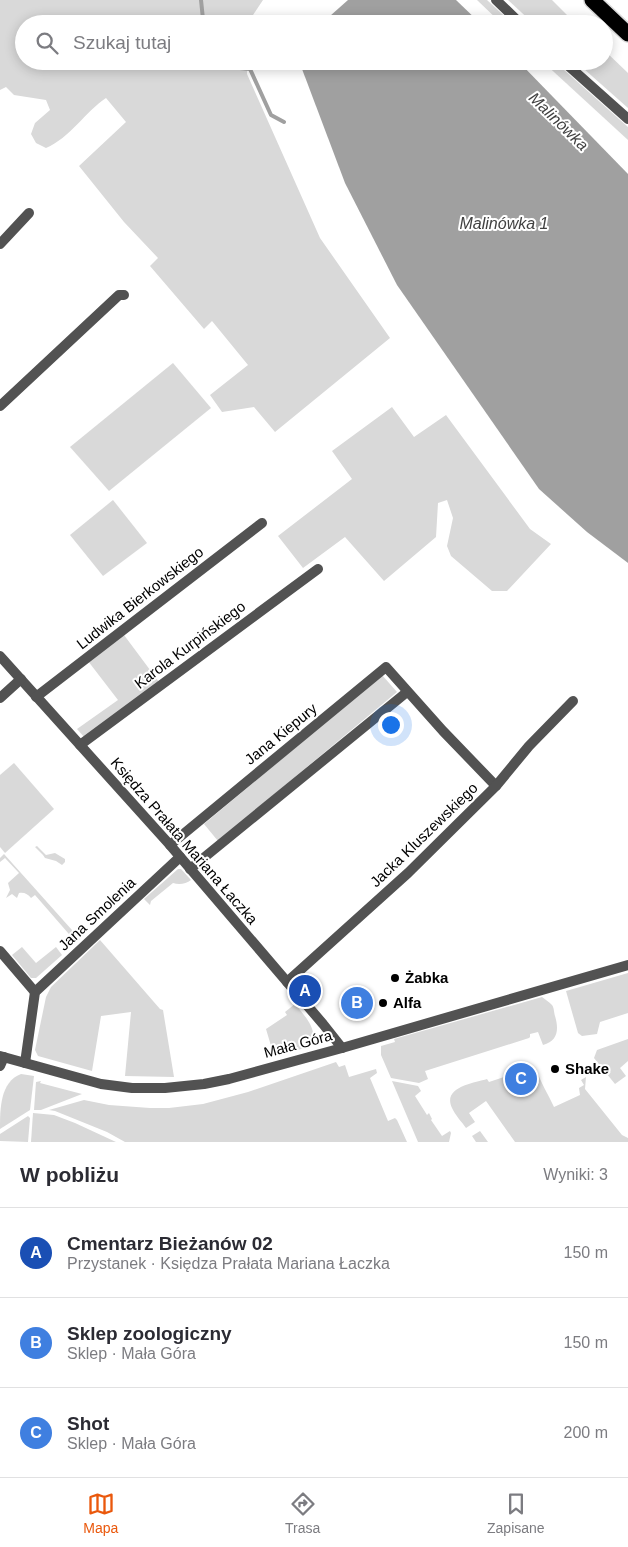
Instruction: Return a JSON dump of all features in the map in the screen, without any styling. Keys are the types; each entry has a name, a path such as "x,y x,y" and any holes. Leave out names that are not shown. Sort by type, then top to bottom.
{"highway":[{"path":"592,0 608,15"},
{"path":"613,20 628,34"}],"street":[{"path":"496,0 512,15"},
{"path":"573,70 628,119"},
{"path":"0,244 29,213"},
{"path":"0,406 118,295 124,295"},
{"name":"Ludwika Bierkowskiego","path":"36,697 262,523"},
{"name":"Karola Kurpińskiego","path":"80,745 318,569"},
{"name":"Księdza Prałata Mariana Łaczka","path":"0,656 170,845 342,1048"},
{"name":"Jana Kiepury","path":"170,845 386,668 496,786"},
{"path":"0,698 21,679"},
{"path":"190,869 407,692"},
{"name":"Jacka Kluszewskiego","path":"287,982 408,873 496,786 529,746 572,700"},
{"name":"Jana Smolenia","path":"34,992 180,858"},
{"path":"0,951 34,992 25,1063"},
{"name":"Mała Góra","path":"1,1060 25,1063 101,1084 132,1088 165,1088 204,1084 342,1048 628,965"}],"shaded area":[{"path":"0,0 263,0 253,15 15,15 15,70 247,70 247,74 320,238 390,338 275,432 254,407 222,412 210,395 248,365 212,321 204,329 150,266 158,258 124,222 79,166 126,122 106,98 63,138 46,148 36,143 31,134 35,123 50,110 46,100 14,95 6,87 0,90"},
{"path":"477,0 487,0 503,15 493,15"},
{"path":"508,0 552,0 567,15 524,15"},
{"path":"613,59 628,73 628,108 585,70 613,70"},
{"path":"552,70 564,70 628,127 628,140"},
{"path":"173,363 211,408 109,491 70,447"},
{"path":"392,407 414,437 446,415 530,529 551,544 507,591 492,591 451,556 447,546 453,518 447,500 438,503 436,537 384,581 345,537 303,568 278,536 352,479 332,451"},
{"path":"113,500 147,543 103,576 70,535"},
{"path":"124,635 159,682 85,738 77,729 118,700 88,661"},
{"path":"382,675 397,692 218,841 204,824"},
{"path":"14,763 54,809 5,853 0,847 0,775"},
{"path":"37,846 46,855 55,853 65,859 65,862 62,865 45,858 35,847"},
{"path":"4,854 80,939 68,949 75,941 35,895 31,898 29,895 19,893 17,898 12,894 6,898 10,890 8,883 19,873 5,858 0,862 0,858"},
{"path":"178,869 181,869 191,880 182,884 173,883 151,901 150,905 144,899"},
{"path":"100,940 160,1009 163,1010 174,1077 125,1076 131,1012 101,1016 92,1071 38,1056 35,1050 46,997 51,987"},
{"path":"22,947 36,963 56,947 62,955 36,978 31,978 12,955"},
{"path":"628,973 628,1013 600,1022 597,1034 582,1036 578,1033 566,991"},
{"path":"542,997 553,1006 557,1030 552,1041 543,1045 538,1032 530,1034 529,1038 425,1071 428,1079 419,1083 391,1078 381,1055 381,1046 395,1042 394,1039"},
{"path":"295,1004 312,1027 312,1039 309,1045 301,1049 274,1056 266,1029 287,1015 285,1012"},
{"path":"628,1039 628,1061 620,1068 626,1076 615,1084 594,1058 597,1050"},
{"path":"336,1062 339,1067 345,1065 349,1077 376,1069 377,1073 370,1078 388,1121 395,1118 397,1120 407,1142 125,1142 107,1132 49,1110 84,1100 109,1105 150,1108 203,1104 248,1092"},
{"path":"536,1069 554,1107 580,1095 579,1088 584,1085 581,1080 586,1077 585,1089 622,1135 628,1138 628,1142 515,1142 486,1101 469,1113 475,1122 466,1128 452,1108 451,1095 461,1087 487,1079 489,1082 510,1075 509,1072 515,1070 517,1077 515,1078 519,1089 529,1085 530,1087 539,1083 534,1070"},
{"path":"21,1074 34,1076 30,1110 0,1129 1,1105 5,1090 14,1078"},
{"path":"41,1081 40,1083 82,1094 41,1110 34,1110 36,1082"},
{"path":"392,1081 418,1086 421,1091 415,1096 427,1115 429,1113 431,1120 442,1136 450,1131 449,1142 418,1142"},
{"path":"33,1113 54,1115 116,1142 31,1142"},
{"path":"28,1116 30,1118 28,1142 0,1141 0,1134"},
{"path":"480,1131 488,1142 476,1142 472,1136"}],"water":[{"path":"348,0 456,0 472,15 331,15"},
{"name":"Malinówka 1","path":"302,70 527,70 628,174 628,563 587,532 539,489 397,285 345,183"}],"waterway":[{"path":"201,0 203,15"},
{"path":"250,70 271,115 284,122"}],"place":[{"name":"Żabka","path":"395,978"},
{"name":"Cmentarz Bieżanów 02","path":"305,991"},
{"name":"Sklep zoologiczny","path":"357,1003"},
{"name":"Alfa","path":"383,1003"},
{"name":"Shake","path":"555,1069"},
{"name":"Shot","path":"521,1079"}],"water label":[{"name":"Malinówka","path":"559,121"}]}
